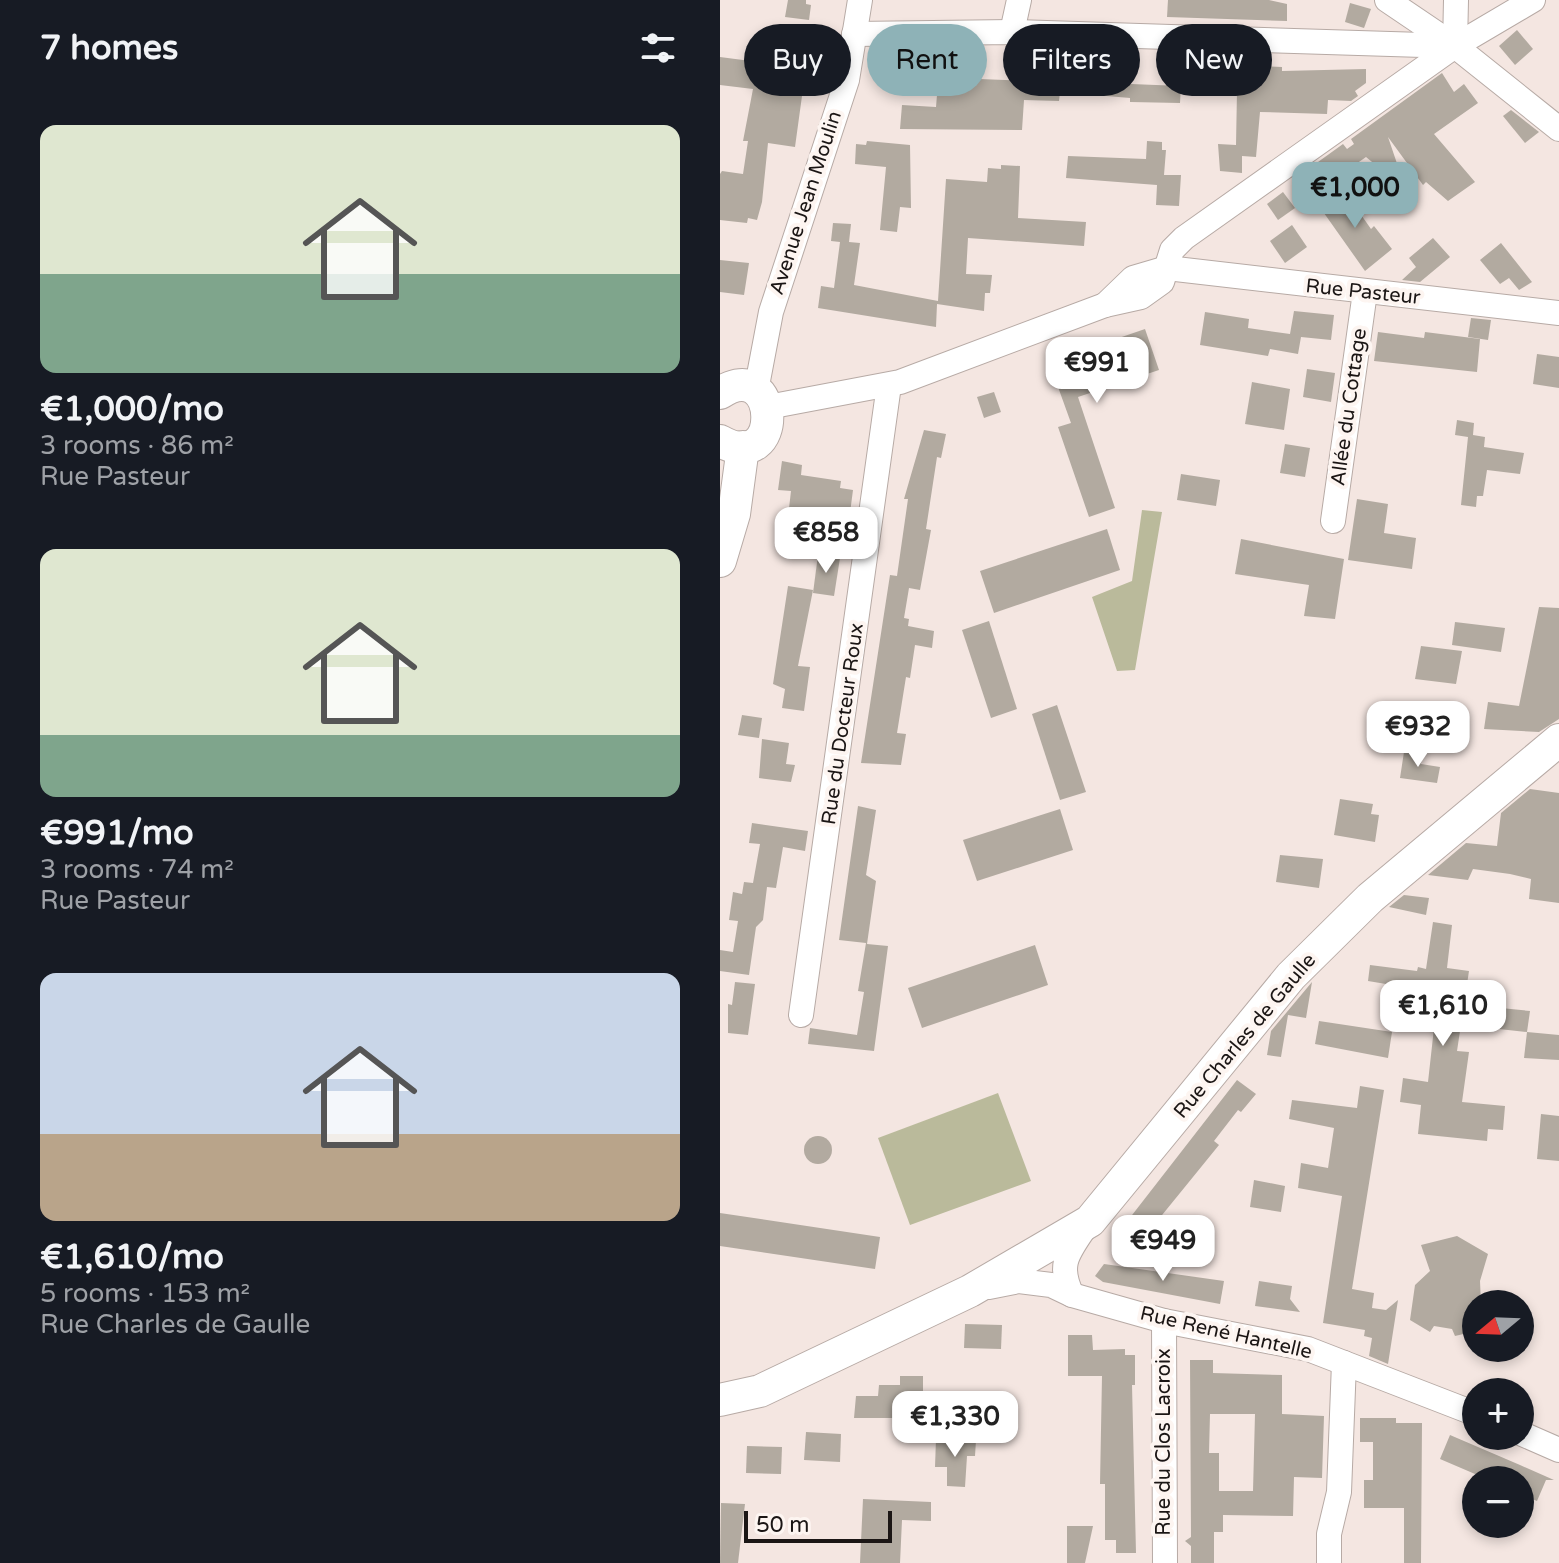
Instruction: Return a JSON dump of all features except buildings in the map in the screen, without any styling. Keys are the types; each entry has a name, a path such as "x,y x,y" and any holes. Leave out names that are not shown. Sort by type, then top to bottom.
{"street":[{"name":"Avenue Jean Moulin","path":"744,395 847,80 860,0"},
{"path":"1014,24 1019,0"},
{"path":"1387,0 1455,46 1559,129"},
{"path":"1455,46 1456,0"},
{"path":"1167,268 1172,250 1184,238 1455,46 1533,0"},
{"path":"854,34 1003,32"},
{"path":"1140,36 1455,46"},
{"name":"Rue Pasteur","path":"744,395 889,385 932,372 1105,305 1167,268 1559,313"},
{"name":"Allée du Cottage","path":"1333,521 1365,292"},
{"name":"Rue du Docteur Roux","path":"801,1015 889,385"},
{"path":"728,448 753,444 767,428 744,395"},
{"path":"720,514 728,448"},
{"path":"720,561 734,514 728,448"},
{"name":"Rue Charles de Gaulle","path":"1072,1295 1063,1277 1067,1253 1291,976 1370,898 1559,740"},
{"name":"Rue Charles de Gaulle","path":"720,1400 760,1391 970,1291 1090,1221"},
{"name":"Rue René Hantelle","path":"970,1291 1019,1281 1051,1285 1072,1295 1164,1321 1308,1349 1462,1409"},
{"name":"Rue du Clos Lacroix","path":"1164,1321 1165,1563"},
{"path":"1329,1563 1329,1534 1339,1492 1344,1363"},
{"path":"1534,1439 1559,1450"}],"green space":[{"path":"1142,510 1162,512 1135,670 1117,671 1092,597 1132,581"},
{"path":"998,1093 1031,1181 910,1225 878,1138"}]}
